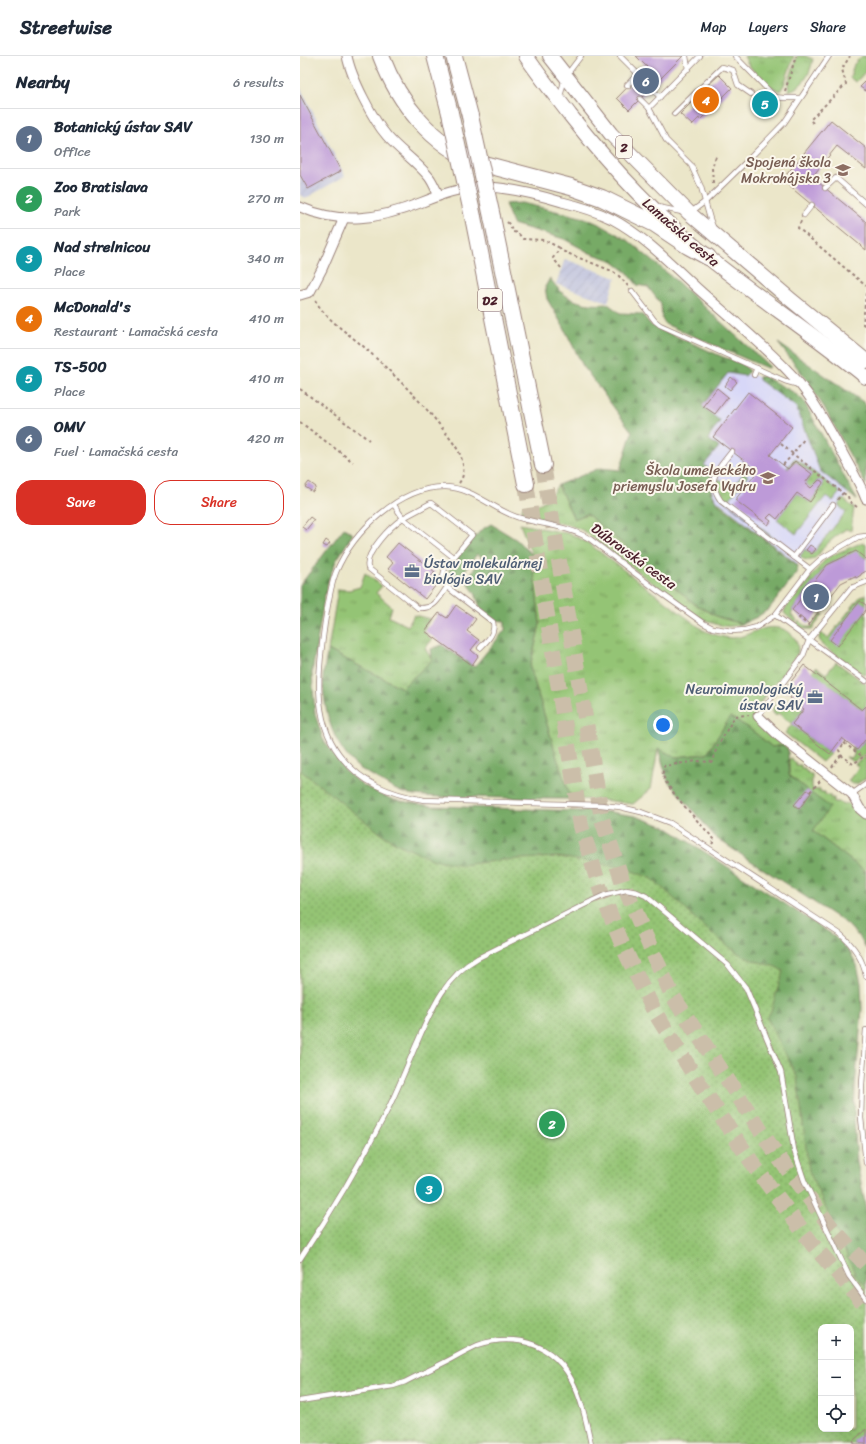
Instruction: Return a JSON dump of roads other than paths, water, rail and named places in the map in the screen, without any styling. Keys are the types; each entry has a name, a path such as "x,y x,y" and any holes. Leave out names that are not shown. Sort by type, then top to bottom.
{"highway":[{"path":"381,56 394,85 418,121 450,148 480,163 576,188 602,198 655,224 688,246 708,257"},
{"name":"D2","path":"435,56 450,112 473,217 526,484"},
{"name":"D2","path":"454,56 500,219 543,465"}],"main road":[{"name":"Lamačská cesta","path":"526,56 559,102 615,171 648,204 708,257 829,346 866,377"},
{"name":"Lamačská cesta","path":"550,56 611,134 689,213 866,361"}],"street":[{"path":"347,56 349,66 362,95 385,134 430,178 439,196"},
{"path":"300,207 326,215 344,218 374,217 403,210 464,188 481,186 550,198 588,209 612,219 633,233 662,257 790,372 820,413 866,499"},
{"path":"300,295 310,292 322,269 344,218"},
{"path":"754,716 852,794 860,809 866,814"}],"lane":[{"path":"559,102 565,77 581,56"},
{"path":"620,56 639,75 627,85 628,86"},
{"path":"686,56 688,69"},
{"path":"649,108 700,56"},
{"path":"735,56 775,96 783,98 800,98"},
{"path":"648,204 689,213 706,201 784,123 828,56"},
{"path":"674,114 722,67 733,70 738,85 751,94"},
{"path":"651,88 660,97"},
{"path":"640,99 649,108 666,140 691,165 701,187 710,219 717,236"},
{"path":"826,188 836,178 866,204"},
{"path":"804,215 812,205"},
{"path":"632,291 660,325 785,381 801,386"},
{"path":"754,375 757,368"},
{"path":"732,452 715,474 713,481 714,492 721,501 810,569"},
{"name":"Dúbravská cesta","path":"866,536 858,537 829,553 810,569 775,615 757,627 732,631 713,628 703,623 590,539 579,533 569,529 510,515 471,493 454,488 441,487 427,490 410,496 381,513 370,522 347,551 336,572 328,602 319,671 322,710 330,740 347,764 357,773 385,790 424,800 601,805 620,807 656,817 670,823 840,934 850,942 858,953 866,976"},
{"path":"447,587 435,604 427,609 418,608 368,568 367,564 369,555 393,524 431,503 472,535 445,568 443,576 447,587 493,622 494,627 490,638 480,648"},
{"path":"394,505 403,518 453,557"},
{"path":"794,557 833,505"},
{"path":"754,716 803,656 809,640 851,588 866,582"},
{"path":"775,615 866,681"},
{"path":"852,794 866,784"},
{"path":"300,1259 335,1204 372,1141 436,1002 451,980 468,964 478,958 594,900 605,895 626,890 637,892 655,902 728,965 746,988 781,1072 791,1137 802,1175 849,1276 866,1299"},
{"path":"866,1030 861,1118 866,1163"},
{"path":"300,1401 393,1386 405,1382 478,1345 498,1340 519,1341 542,1348 554,1356 564,1366 571,1377 577,1393 591,1444"}],"tunnel":[{"path":"543,465 602,819 623,883 672,995 776,1154 831,1227 866,1265"},
{"path":"526,484 581,826 601,892 625,951 654,1011 704,1091 755,1167 813,1245 866,1306"}],"place":[{"name":"OMV","path":"646,81"},
{"name":"McDonald's","path":"706,100"},
{"name":"TS-500","path":"765,104"},
{"name":"Spojená škola Mokrohájska 3","path":"843,170"},
{"name":"Škola umeleckého priemyslu Josefa Vydru","path":"768,478"},
{"name":"Ústav molekulárnej biológie SAV","path":"412,571"},
{"name":"Botanický ústav SAV","path":"816,597"},
{"name":"Neuroimunologický ústav SAV","path":"815,697"},
{"name":"Zoo Bratislava","path":"552,1124"},
{"name":"Nad strelnicou","path":"429,1189"}]}
